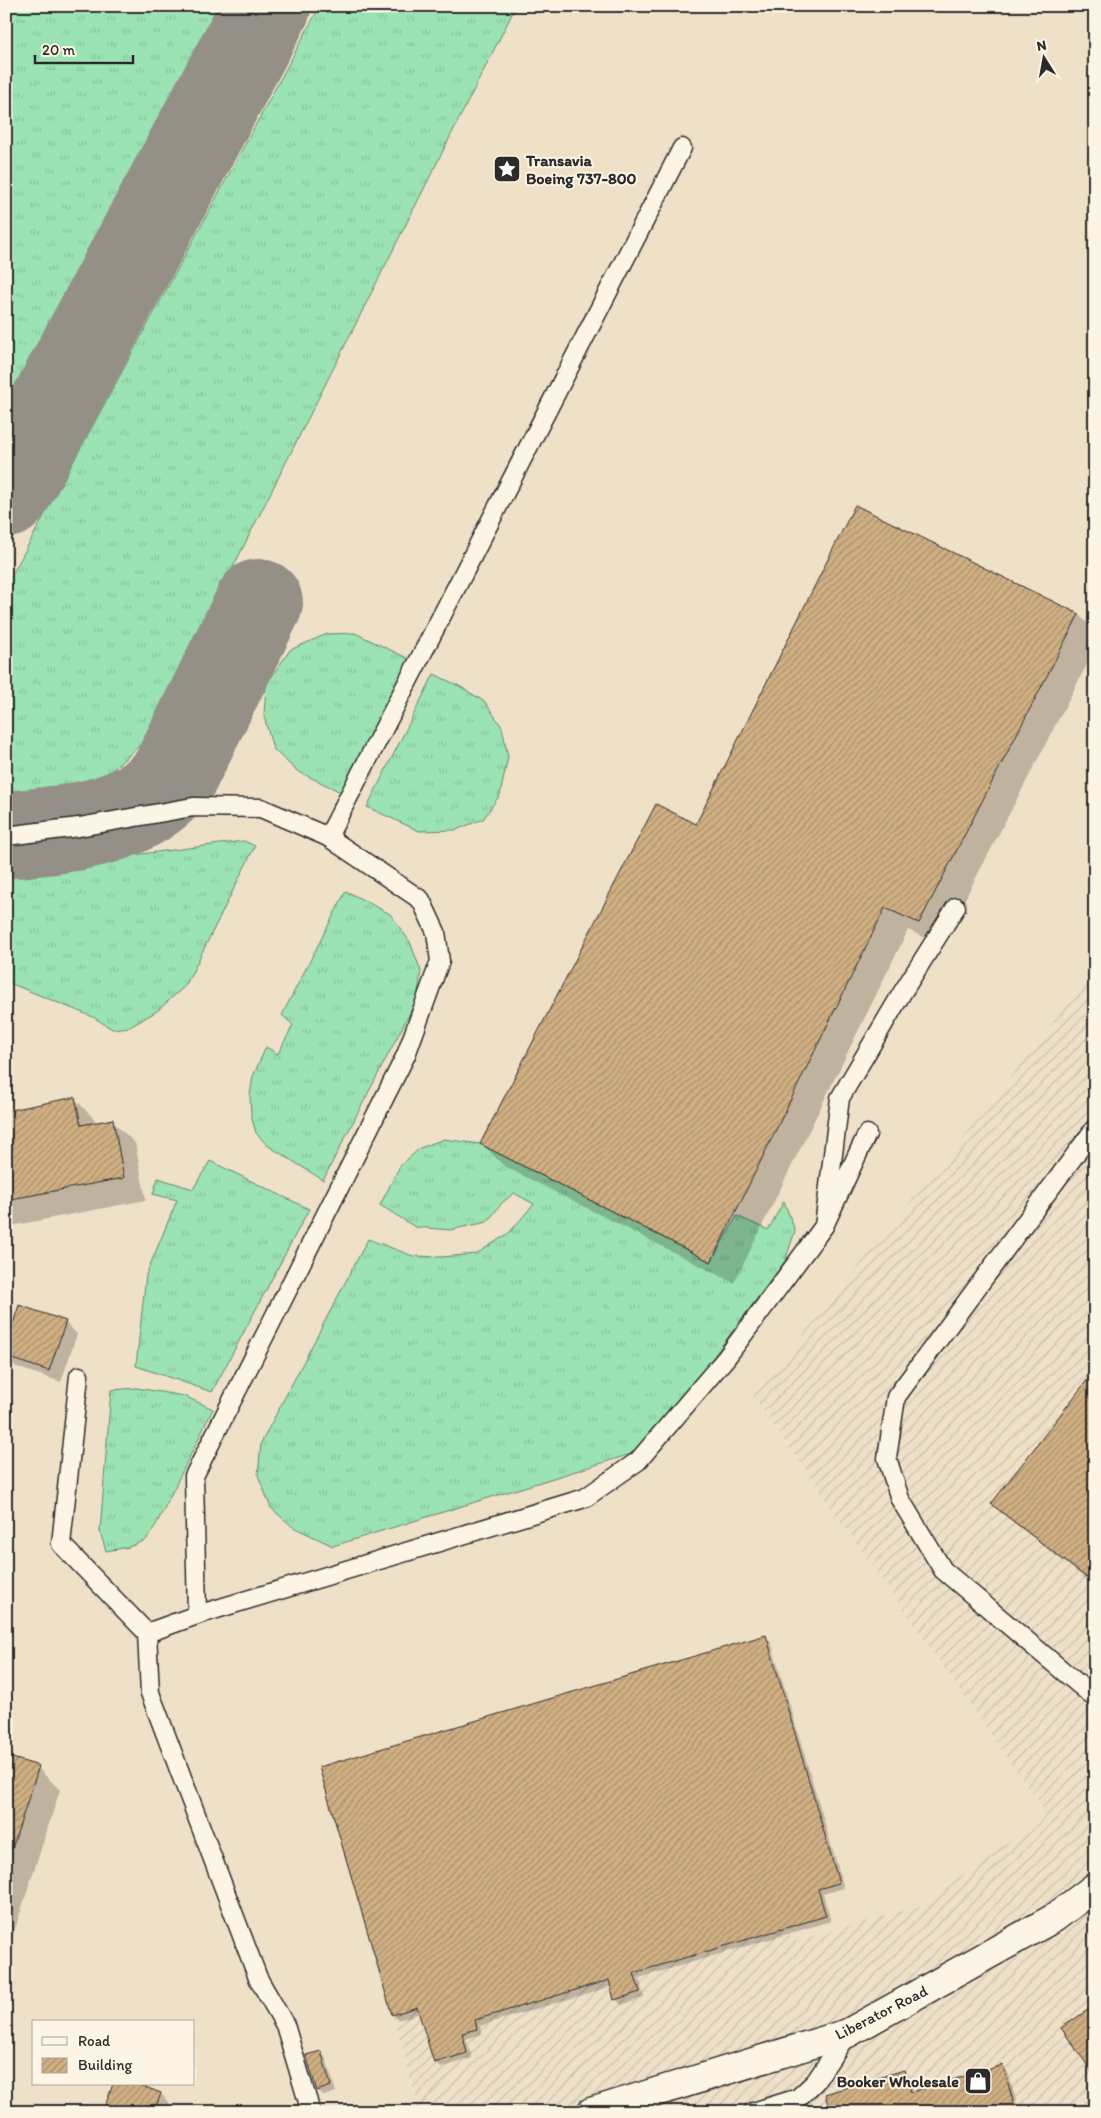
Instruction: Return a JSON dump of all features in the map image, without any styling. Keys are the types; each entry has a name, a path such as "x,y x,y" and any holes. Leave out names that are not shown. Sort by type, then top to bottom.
{"street":[{"name":"Liberator Road","path":"591,2112 848,2033 1054,1918 1095,1887"}],"lane":[{"path":"328,837 682,148"},
{"path":"6,836 79,827 192,807 261,808 328,837 421,900 436,932 440,960 406,1055 194,1476 197,1615"},
{"path":"824,1226 840,1098 956,907"},
{"path":"1095,1128 896,1397 886,1458 900,1499 942,1570 1095,1698"},
{"path":"147,1633 197,1615 585,1498 638,1461 726,1358 824,1226 867,1134"},
{"path":"79,1376 61,1544 147,1633 150,1693 258,1978 285,2025 311,2112"},
{"path":"754,2112 798,2098 815,2082 848,2033"}],"shaded area":[{"path":"6,6 1095,6 1095,967 990,1104 753,1396 1048,1814 919,1906 792,1943 786,1928 475,2020 477,2029 467,2053 434,2063 392,2015 417,2101 381,2112 6,2112"},
{"path":"1095,967 1095,2112 381,2112 417,2101 392,2015 417,2007 434,2063 467,2053 462,2033 477,2029 475,2020 609,1980 614,1999 634,1973 787,1928 793,1942 919,1906 1047,1814 753,1396 990,1104"}],"green space":[{"path":"6,6 233,6 76,312 6,430"},
{"path":"320,6 516,6 146,740 110,772 71,788 15,791 6,789 6,586"},
{"path":"355,633 409,659 343,793 297,771 273,749 264,716 266,685 290,650 327,634"},
{"path":"434,674 461,687 485,702 502,727 508,757 500,795 483,819 456,830 419,831 367,807"},
{"path":"244,841 255,846 186,985 157,1011 130,1027 112,1029 93,1017 7,982 6,871"},
{"path":"346,891 390,914 410,942 421,971 417,999 323,1180 267,1145 256,1133 251,1115 250,1095 253,1076 266,1047 278,1054 293,1025 282,1015"},
{"path":"444,1139 480,1144 711,1262 737,1216 768,1230 784,1201 795,1231 785,1261 644,1450 333,1546 293,1527 271,1508 258,1475 261,1443 368,1239 413,1256 442,1257 476,1254 509,1233 534,1204 514,1193 502,1203 487,1222 450,1230 415,1227 380,1205 400,1166 420,1148"},
{"path":"210,1161 309,1209 212,1392 136,1366 146,1275 177,1200 153,1194 158,1178 193,1189"},
{"path":"137,1388 184,1396 213,1409 157,1523 146,1540 129,1547 106,1551 100,1532 111,1390"}],"building":[{"path":"855,505 1079,614 919,923 885,908 711,1262 480,1144 656,804 696,824"},
{"path":"75,1097 81,1125 113,1119 124,1178 6,1200 6,1111"},
{"path":"19,1305 66,1321 49,1371 6,1357 6,1345"},
{"path":"1095,1370 1095,1584 991,1504"},
{"path":"766,1635 839,1883 818,1889 826,1916 634,1973 640,1992 614,2000 609,1980 475,2020 477,2029 462,2033 467,2053 434,2063 417,2007 392,2015 319,1767"},
{"path":"6,1756 39,1766 6,1867"},
{"path":"1095,2005 1095,2076 1061,2028"},
{"path":"321,2051 331,2086 317,2091 306,2055"},
{"name":"Booker Wholesale","path":"1003,2065 1016,2112 830,2112 825,2094 904,2070 911,2092"},
{"path":"112,2086 142,2086 161,2093 154,2112 103,2112"}],"taxiway":[{"path":"6,494 267,6"},
{"path":"18,834 60,829 102,820 122,814 158,792 173,777 259,603"}],"place":[{"name":"Transavia Boeing 737-800","path":"507,169"},
{"name":"Booker Wholesale","path":"978,2081"}]}
